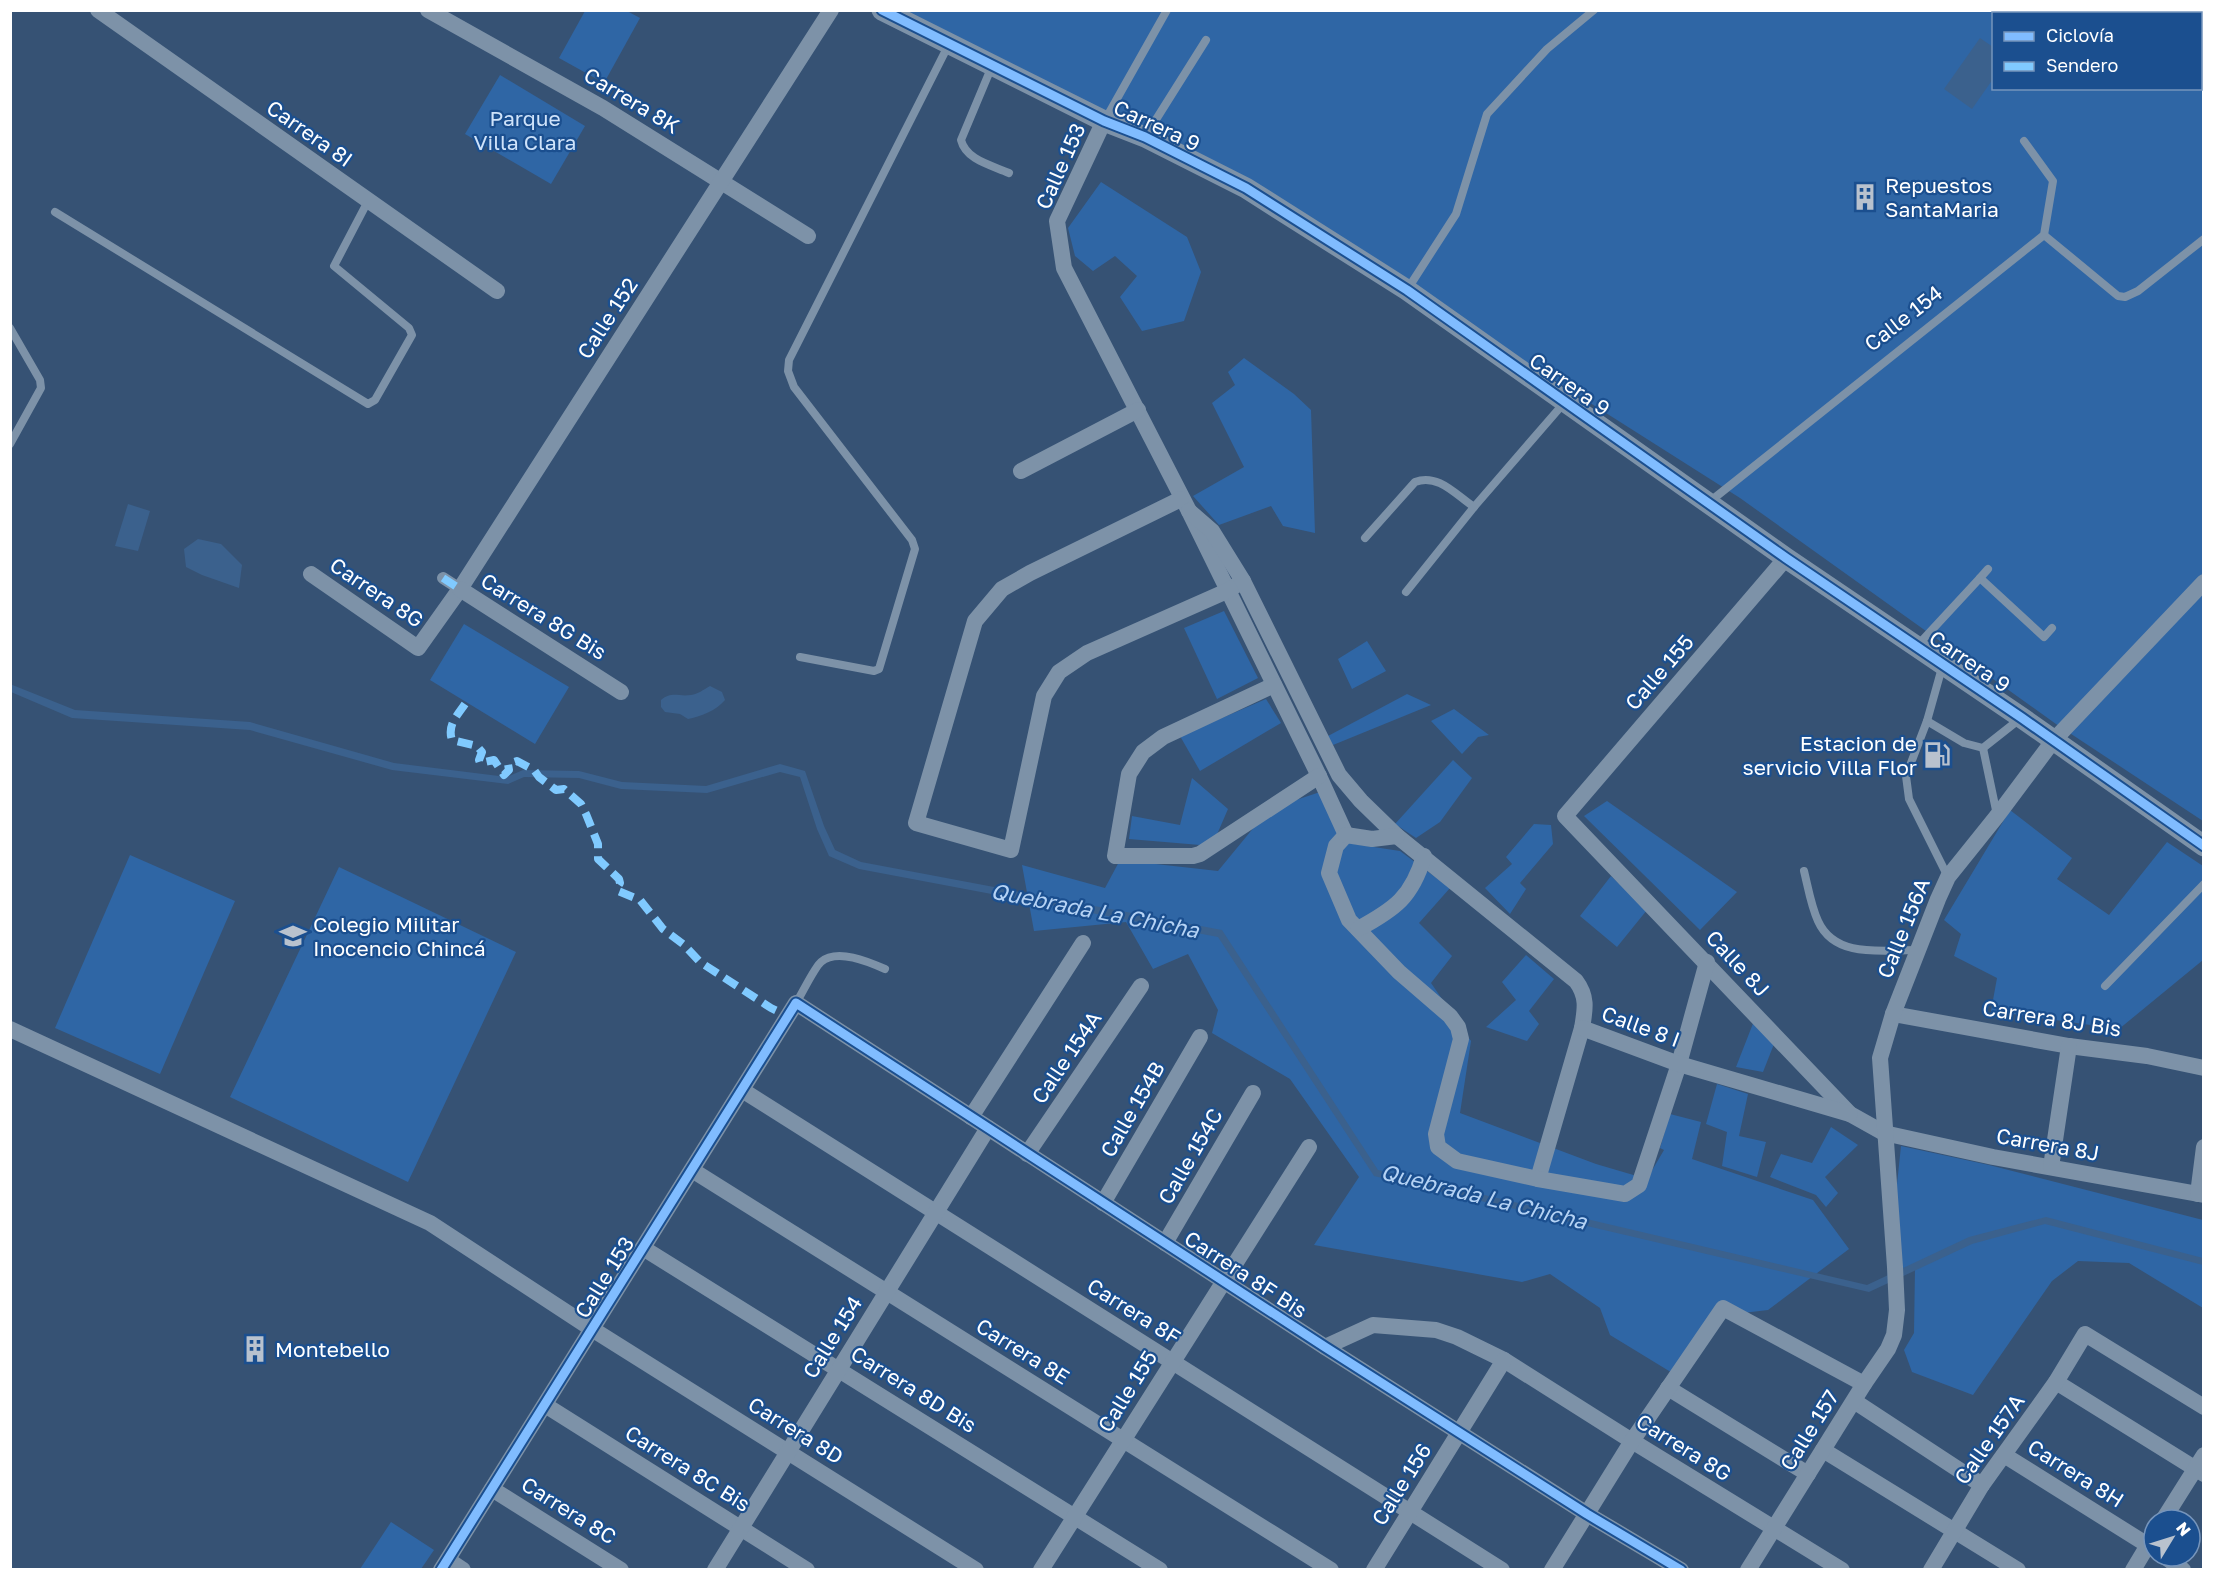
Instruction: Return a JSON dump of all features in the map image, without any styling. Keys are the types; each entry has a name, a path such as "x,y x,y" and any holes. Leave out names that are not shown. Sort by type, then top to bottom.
{"street":[{"name":"Carrera 8I","path":"98,10 497,291"},
{"name":"Carrera 8K","path":"428,10 603,108 808,236"},
{"name":"Calle 152","path":"418,648 460,590 831,10"},
{"name":"Carrera 9","path":"882,10 1104,121 1145,137 1246,188 1407,290 1786,558 2022,717 2204,846"},
{"name":"Calle 153","path":"1104,121 1057,221 1064,268 1138,410 1346,835"},
{"path":"1022,471 1138,410"},
{"path":"1185,505 1030,573 1002,590 975,621 916,824 1011,850 1044,696 1059,672 1087,653 1227,591 1244,581"},
{"name":"Calle 8 I","path":"1185,505 1212,531 1244,581 1339,775 1361,801 1397,836 1576,981 1583,991 1586,1004 1582,1028 1679,1064 1850,1114"},
{"name":"Calle 155","path":"1565,816 1786,558"},
{"name":"Carrera 8G","path":"311,574 418,648"},
{"name":"Carrera 8G Bis","path":"443,578 621,692"},
{"name":"Calle 156A","path":"1897,1310 1880,1059 1893,1014 1948,877 2053,741 2204,582"},
{"path":"1274,685 1163,737 1143,752 1129,774 1115,856 1200,855 1319,776"},
{"name":"Calle 8J","path":"1565,816 1850,1114 1884,1133"},
{"path":"1397,836 1372,839 1346,835 1336,846 1329,873 1349,920 1399,972 1450,1016 1458,1027 1461,1039 1436,1134 1438,1147 1457,1161 1538,1179 1625,1194 1638,1185 1679,1064 1707,962"},
{"path":"1358,929 1383,916 1404,898 1418,878 1424,856"},
{"path":"971,1117 1083,944"},
{"name":"Calle 154A","path":"1027,1154 1142,986"},
{"name":"Calle 153","path":"444,1565 796,1003"},
{"name":"Carrera 8F Bis","path":"796,1003 1325,1347 1587,1514 1681,1569"},
{"name":"Carrera 8J Bis","path":"1893,1014 2069,1046 2147,1056 2204,1068"},
{"path":"1538,1179 1582,1028"},
{"name":"Carrera 8D","path":"10,1029 430,1223 592,1329 976,1569"},
{"name":"Calle 154B","path":"1103,1203 1200,1037"},
{"path":"2051,1167 2069,1046"},
{"name":"Carrera 8F","path":"742,1090 1502,1569"},
{"name":"Calle 154C","path":"1165,1243 1253,1093"},
{"name":"Calle 154","path":"715,1569 988,1128"},
{"name":"Carrera 8J","path":"1884,1133 1993,1157 2200,1194"},
{"name":"Calle 155","path":"1041,1569 1309,1147"},
{"path":"2200,1194 2204,1147"},
{"name":"Carrera 8E","path":"692,1170 1331,1569"},
{"name":"Carrera 8D Bis","path":"643,1248 1160,1569"},
{"path":"1552,1569 1632,1441 1723,1308 1864,1384"},
{"name":"Calle 157","path":"1748,1569 1888,1349 1894,1335 1897,1310"},
{"name":"Carrera 8G","path":"1325,1347 1372,1325 1436,1330 1457,1337 1504,1360 1842,1569"},
{"name":"Calle 157A","path":"1931,1569 1982,1485 2056,1382 2085,1335 2204,1407"},
{"name":"Calle 156","path":"1374,1569 1504,1360"},
{"path":"2056,1382 2201,1466 2171,1508"},
{"path":"1668,1388 1808,1474"},
{"path":"1854,1401 1982,1485"},
{"name":"Carrera 8C Bis","path":"545,1405 807,1569"},
{"path":"1823,1450 2018,1569"},
{"name":"Carrera 8H","path":"2004,1455 2142,1537"},
{"name":"Carrera 8C","path":"492,1489 621,1569"},
{"path":"2133,1569 2142,1557"},
{"path":"444,1565 463,1569"}],"lane":[{"name":"Calle 153","path":"1104,121 1167,10"},
{"path":"1407,290 1456,214 1487,114 1547,49 1594,10"},
{"path":"1145,137 1206,40"},
{"path":"800,657 874,671 879,669 915,549 912,540 794,387 788,371 789,360 949,44"},
{"path":"993,65 961,140 963,149 969,155 1009,173"},
{"path":"2024,141 2053,181 2044,235 2118,296 2125,297 2138,291 2204,239"},
{"path":"55,212 368,405 375,400 412,335 409,328 334,266 368,201"},
{"name":"Calle 154","path":"1708,503 2044,235"},
{"path":"10,328 40,380 41,388 10,444"},
{"path":"1406,592 1474,507 1564,403"},
{"path":"1365,538 1416,482 1425,478 1438,482 1474,507"},
{"path":"1917,646 1988,569"},
{"path":"1980,578 2044,637 2052,628"},
{"path":"1943,664 1927,721 1906,776 1908,799 1948,877"},
{"path":"1983,748 2022,717"},
{"path":"1927,721 1964,743 1983,748"},
{"path":"1983,748 1997,816"},
{"path":"1803,871 1818,920 1828,937 1843,947 1872,950 1918,950"},
{"path":"2105,986 2204,884"},
{"name":"Calle 153","path":"796,1003 821,962 829,958 845,956 885,969"}],"green space":[{"path":"585,11 627,11 640,18 604,83 559,58"},
{"path":"885,11 2203,11 2203,821 2056,724 1740,498 1147,122 1142,132"},
{"name":"Parque Villa Clara","path":"500,75 585,126 551,184 465,134"},
{"path":"1101,182 1187,237 1201,272 1184,321 1142,331 1120,297 1137,276 1115,256 1093,271 1075,256 1068,228"},
{"path":"1244,358 1294,394 1311,410 1315,533 1283,526 1271,506 1219,525 1193,496 1244,467 1212,403 1235,385 1228,372"},
{"path":"1224,611 1258,678 1217,699 1184,628"},
{"path":"464,624 569,687 535,744 430,680"},
{"path":"1367,641 1386,671 1352,689 1338,659"},
{"path":"1407,694 1431,705 1333,745 1328,736"},
{"path":"1266,699 1281,723 1200,771 1180,736"},
{"path":"1454,709 1489,735 1478,737 1462,754 1431,721"},
{"path":"1453,760 1472,778 1440,822 1416,838 1395,824"},
{"path":"1192,778 1228,809 1212,846 1129,839 1132,816 1180,825"},
{"path":"1320,792 1354,844 1400,851 1450,888 1419,923 1452,956 1431,983 1471,1041 1460,1113 1596,1164 1647,1179 1664,1150 1660,1148 1670,1114 1701,1122 1692,1159 1813,1200 1849,1249 1768,1310 1709,1317 1674,1374 1610,1335 1600,1308 1550,1274 1522,1282 1314,1245 1359,1177 1290,1079 1212,1033 1218,1010 1188,954 1153,969 1126,922 1034,931 1022,865 1105,888 1120,860 1218,871 1269,809"},
{"path":"1607,801 1737,892 1700,930 1584,816"},
{"path":"2010,810 2072,858 2057,879 2109,915 2167,842 2203,866 2203,960 2119,1029 1991,1011 1997,978 1954,956 1961,934 1944,920"},
{"path":"1534,824 1551,825 1553,844 1520,883 1526,889 1510,914 1485,888 1512,864 1506,857"},
{"path":"130,855 235,901 160,1074 55,1028"},
{"path":"339,867 516,952 408,1182 230,1097"},
{"path":"1611,876 1647,910 1617,947 1580,916"},
{"path":"1526,955 1554,979 1529,1011 1539,1024 1527,1041 1486,1027 1516,1000 1502,982"},
{"path":"1754,1021 1774,1044 1763,1072 1736,1067"},
{"path":"1717,1084 1748,1094 1739,1136 1766,1142 1757,1177 1722,1166 1727,1132 1706,1124"},
{"path":"1831,1127 1858,1145 1825,1177 1838,1193 1826,1207 1816,1195 1770,1177 1781,1154 1812,1163"},
{"path":"1901,1146 1989,1165 2203,1220 2203,1308 2129,1263 2078,1261 2052,1281 1973,1395 1912,1372 1904,1350 1914,1333 1915,1268 1887,1280"},
{"path":"391,1522 434,1550 421,1569 360,1569"}],"water":[{"path":"1980,38 1992,46 1992,80 1972,109 1944,89"},
{"path":"128,504 150,511 138,551 115,546"},
{"path":"198,539 221,544 242,565 239,588 186,567 184,549"},
{"name":"Quebrada La Chicha","path":"10,684 75,710 250,722 394,763 507,777 523,770 579,771 622,782 706,786 780,764 805,771 835,850 861,862 1222,930 1378,1170 1867,1285 1969,1237 2046,1217 2203,1258 2203,1265 2045,1224 1972,1244 1869,1292 1374,1176 1218,937 859,869 829,856 817,829 800,777 780,772 707,793 621,789 579,778 524,777 508,784 392,770 250,730 72,718 11,692"},
{"path":"710,686 722,692 725,700 718,707 703,715 688,719 680,714 665,712 661,707 661,700 668,696 694,694"}],"marked path":[{"path":"443,578 460,589"},
{"path":"465,704 452,725 452,740 477,746 482,752 480,763 494,760 504,775 509,770 508,764 517,761 534,770 539,777 556,790 564,789 581,804 598,844 598,859 619,879 618,891 640,900 663,929 683,944 700,962 771,1008 788,1016"}],"cycle path":[{"path":"882,10 1104,121 1145,137 1246,188 1407,290 1786,558 2022,718 2204,846"},
{"path":"441,1570 796,1003 1325,1347 1587,1514 1681,1570"}],"place":[{"name":"Repuestos SantaMaria","path":"1865,197"},
{"name":"Estacion de servicio Villa Flor","path":"1937,755"},
{"name":"Colegio Militar Inocencio Chincá","path":"293,936"},
{"name":"Montebello","path":"255,1349"}]}
